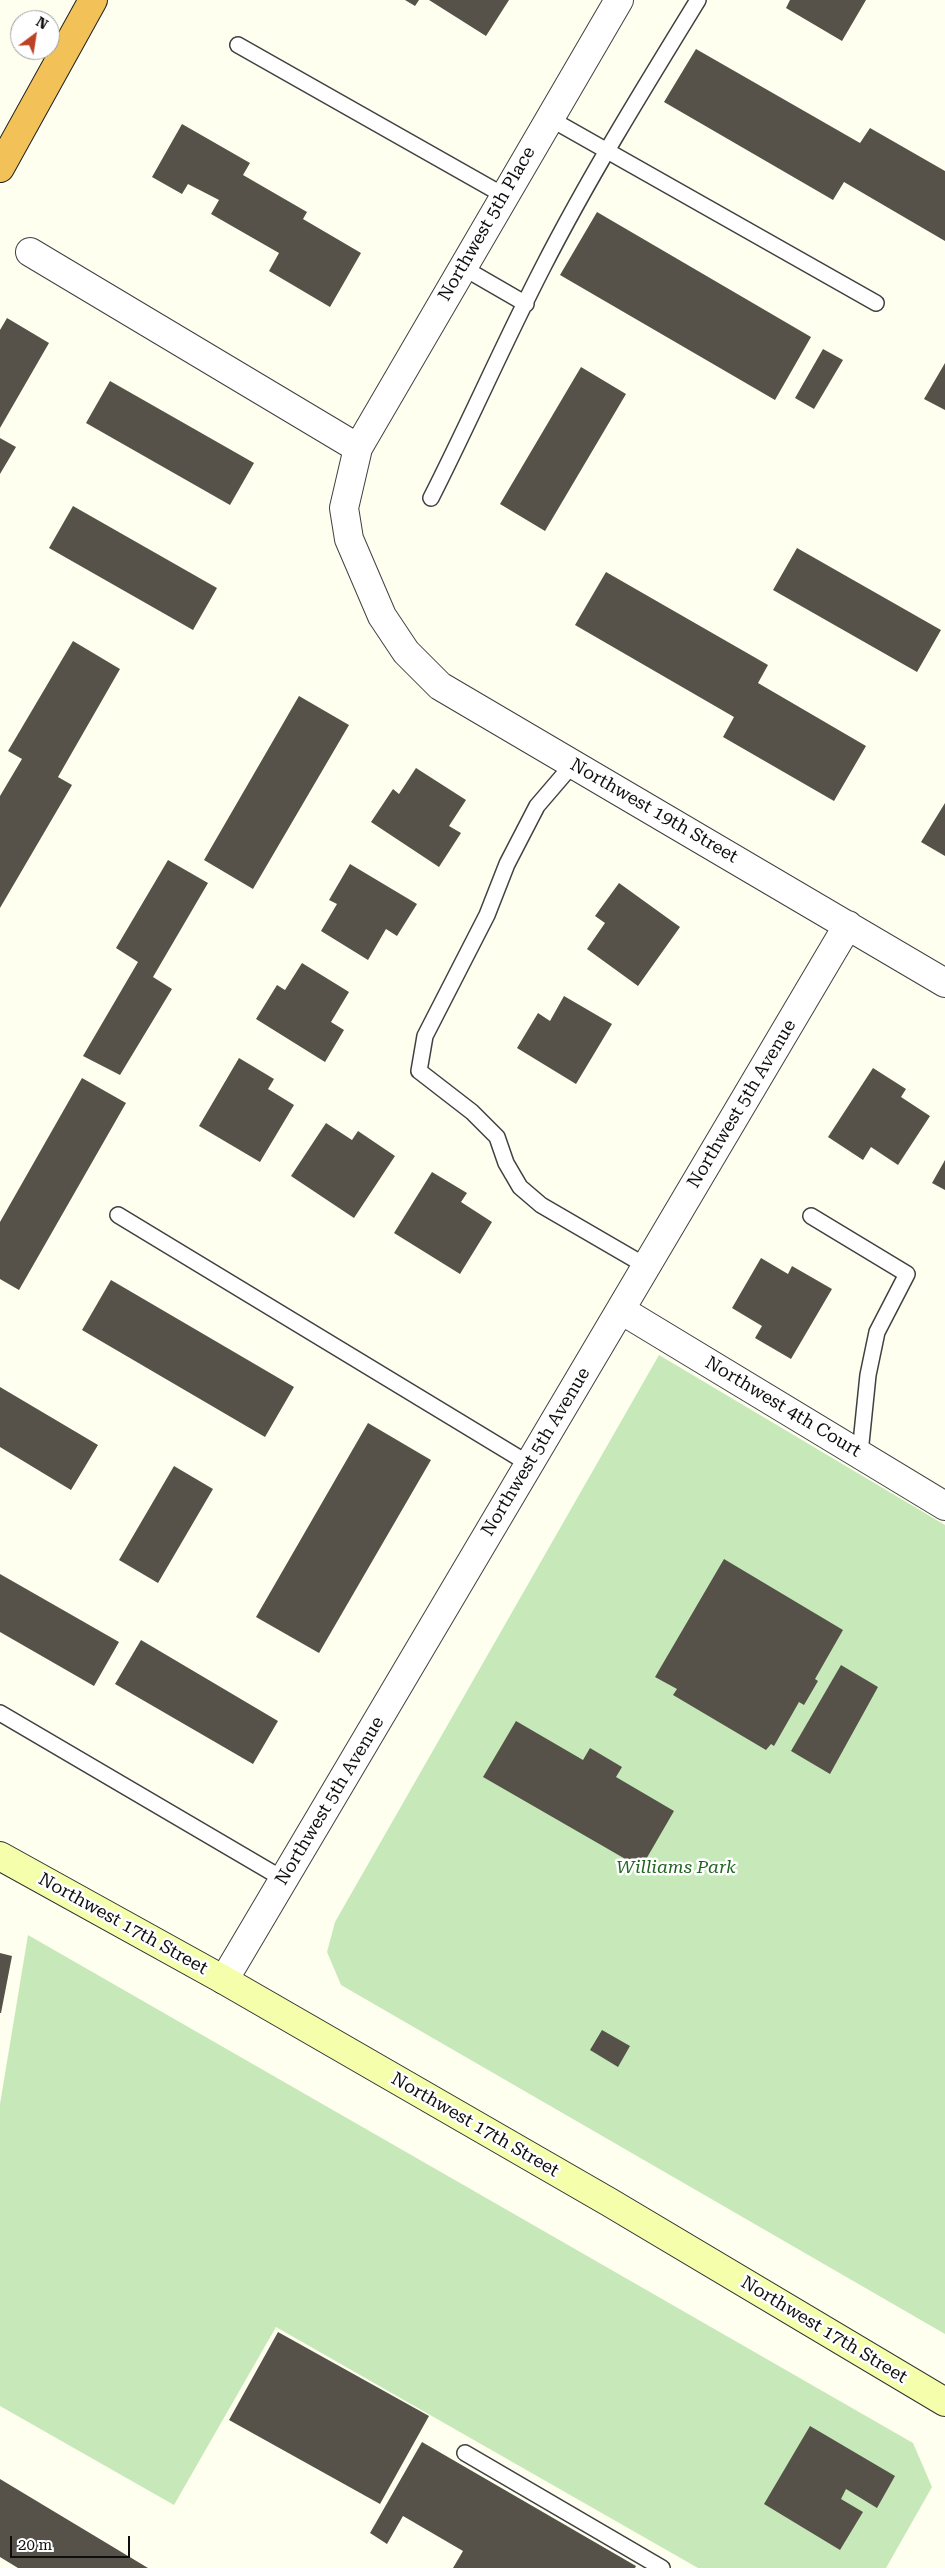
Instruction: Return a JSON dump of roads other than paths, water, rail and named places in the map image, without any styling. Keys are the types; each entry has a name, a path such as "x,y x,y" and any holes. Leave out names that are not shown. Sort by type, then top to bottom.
{"highway":[{"path":"0,168 93,0"}],"street":[{"name":"Northwest 5th Place","path":"382,616 349,539 344,508 358,448 503,195 619,0"},
{"path":"30,252 358,448"},
{"name":"Northwest 19th Street","path":"382,616 406,652 440,686 945,983"},
{"name":"Northwest 5th Avenue","path":"224,1980 848,925"},
{"name":"Northwest 4th Court","path":"621,1310 945,1506"},
{"name":"Northwest 17th Street","path":"0,1856 224,1980 609,2202 945,2402"}],"lane":[{"path":"431,498 542,269 608,152 698,0"},
{"path":"238,45 503,195"},
{"path":"549,118 876,303"},
{"path":"462,267 526,304"},
{"path":"573,764 537,806 507,864 487,915 425,1036 419,1071 472,1112 498,1137 506,1163 520,1187 541,1205 646,1266"},
{"path":"118,1215 529,1464"},
{"path":"811,1216 908,1274 877,1332 868,1375 860,1453"},
{"path":"0,1713 283,1880"},
{"path":"465,2453 662,2568"}],"park label":[{"name":"Williams Park","path":"676,1868"}]}
